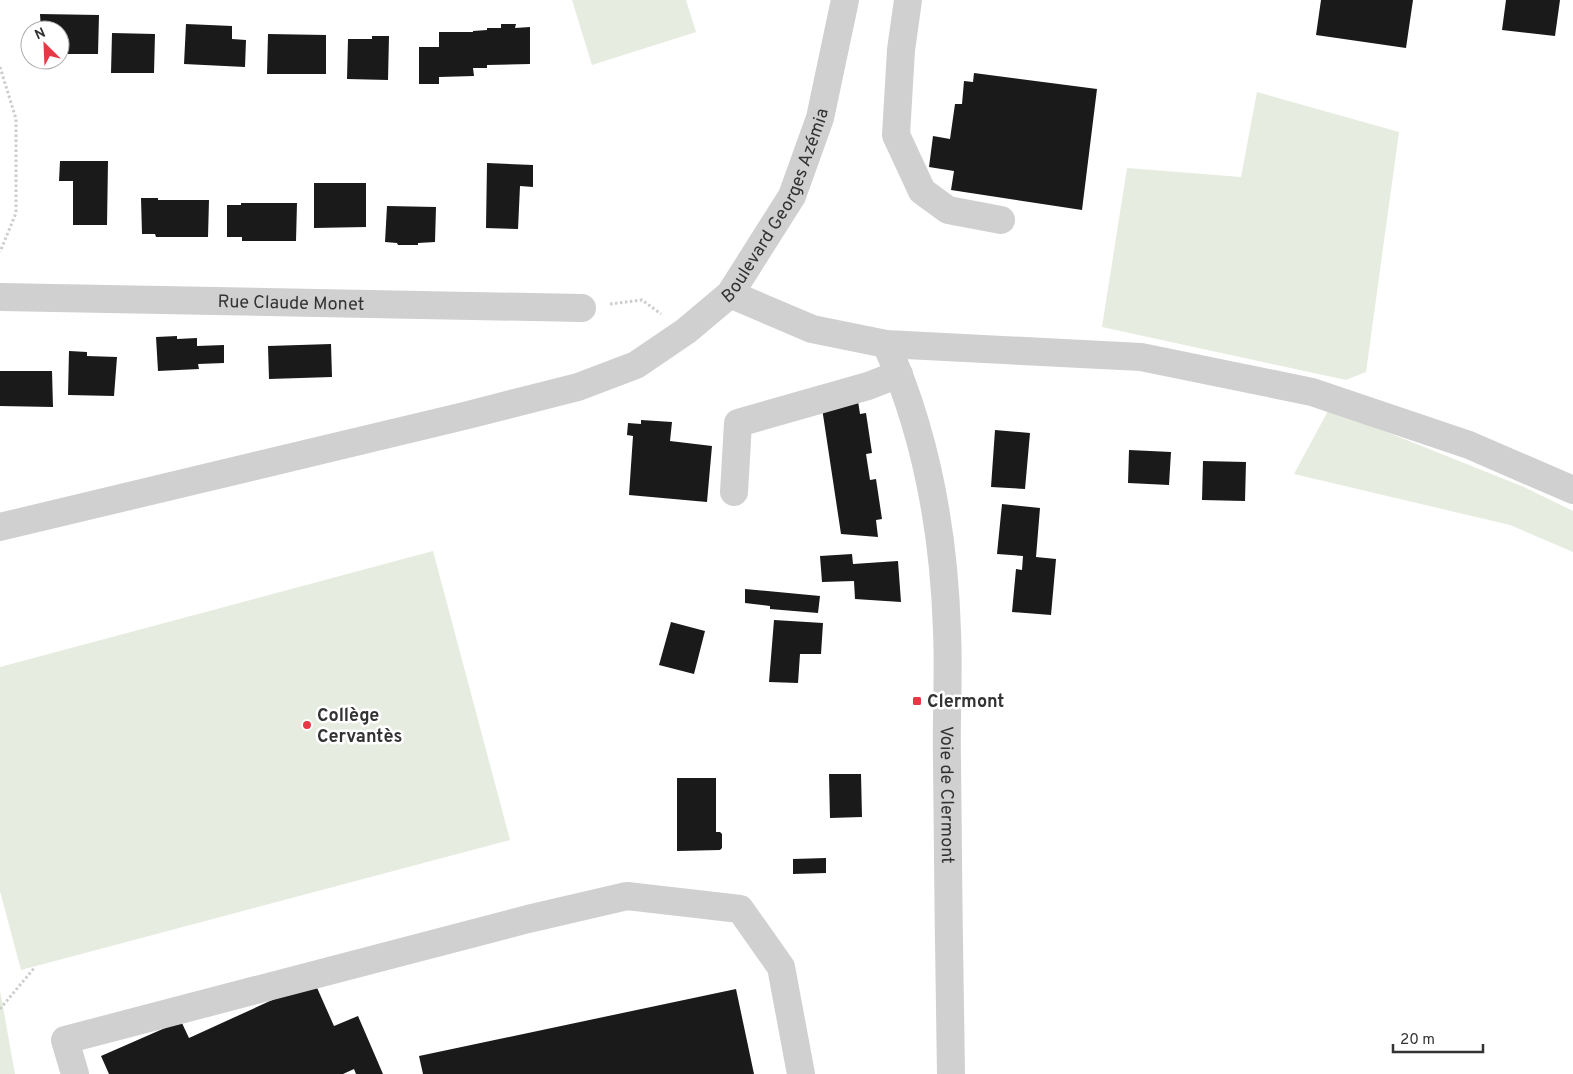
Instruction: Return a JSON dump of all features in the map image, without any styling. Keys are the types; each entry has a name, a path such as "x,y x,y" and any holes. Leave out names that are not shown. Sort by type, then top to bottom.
{"street":[{"name":"Boulevard Georges Azémia","path":"0,527 578,387 636,365 686,331 730,294 792,196 820,118 845,0"},
{"path":"908,0 901,50 896,135 922,191 948,210 1001,220"},
{"path":"730,294 812,329 886,344 1141,357 1312,392 1469,445 1573,490"},
{"name":"Rue Claude Monet","path":"0,297 582,308"},
{"name":"Voie de Clermont","path":"886,344 899,374 922,451 940,531 947,631 946,739 951,1074"},
{"path":"734,492 738,423 868,386 899,374"},
{"path":"74,1074 65,1040 627,896 740,909 781,967 801,1074"}],"path":[{"path":"0,68 16,119 16,213 0,252"},
{"path":"582,308 642,300 686,331"},
{"path":"0,1010 35,967"}],"shaded area":[{"path":"572,0 686,0 696,32 592,65"},
{"path":"1257,92 1399,132 1366,372 1346,380 1102,327 1127,168 1241,177"},
{"path":"1329,409 1524,487 1573,511 1573,552 1510,525 1294,474"},
{"path":"433,551 510,840 21,970 0,891 0,667"},
{"path":"0,991 1,996 15,1074 0,1074"}],"building":[{"path":"1321,0 1413,0 1406,48 1316,35"},
{"path":"1506,0 1560,0 1555,36 1502,30"},
{"path":"40,14 99,15 98,54 70,54 70,20 40,20"},
{"path":"186,24 232,26 232,39 246,40 245,67 184,64"},
{"path":"501,24 516,24 515,28 530,27 530,64 487,65 487,68 473,68 474,76 439,77 439,84 419,84 419,47 439,47 439,32 473,32 487,30 487,28 501,28"},
{"path":"112,33 155,34 154,73 111,73"},
{"path":"268,34 326,35 326,74 267,74"},
{"path":"372,36 389,36 388,80 347,79 348,39 372,39"},
{"path":"974,73 1097,89 1082,210 951,190 954,171 929,167 933,136 950,139 955,104 962,104 964,81 973,82"},
{"path":"60,161 108,161 107,225 73,225 73,181 59,181"},
{"path":"487,163 533,165 533,187 520,186 518,229 486,228"},
{"path":"314,183 366,183 366,227 314,228"},
{"path":"141,198 209,200 208,237 156,237 155,234 142,234"},
{"path":"241,203 297,203 296,241 242,241 242,237 227,237 227,205 241,205"},
{"path":"387,206 436,207 435,242 418,243 418,245 398,245 397,243 385,242"},
{"path":"177,336 177,339 197,338 197,346 224,345 224,363 198,364 199,369 158,371 156,337"},
{"path":"331,344 332,377 269,379 268,346"},
{"path":"69,351 87,352 87,356 117,357 114,396 68,395"},
{"path":"0,371 52,371 53,407 0,406"},
{"path":"858,401 860,414 866,413 872,453 866,454 870,480 876,479 882,519 876,520 878,537 841,534 822,408"},
{"path":"641,420 672,422 670,441 712,446 707,502 629,495 633,436 627,435 628,423 641,424"},
{"path":"995,430 1030,433 1025,489 991,487"},
{"path":"1129,450 1171,452 1169,485 1128,483"},
{"path":"1203,461 1246,462 1245,501 1202,500"},
{"path":"1002,504 1040,508 1036,557 1056,559 1051,615 1012,612 1016,569 1022,570 1023,556 997,554"},
{"path":"852,554 853,564 898,561 901,602 855,599 854,581 822,582 820,556"},
{"path":"745,589 820,596 818,613 770,609 770,606 745,603"},
{"path":"774,620 823,623 821,654 800,654 798,683 769,682"},
{"path":"671,622 705,631 694,674 659,665"},
{"path":"829,774 861,774 862,817 830,818"},
{"path":"677,778 716,778 716,832 722,834 722,848 720,850 677,851"},
{"path":"826,858 826,873 793,874 793,859"},
{"path":"314,981 334,1026 358,1016 383,1074 356,1074 354,1069 343,1074 109,1074 101,1056 181,1021 189,1038"},
{"path":"736,989 754,1074 423,1074 419,1056"}],"place":[{"name":"Clermont","path":"917,701"},
{"name":"Collège Cervantès","path":"307,725"}]}
